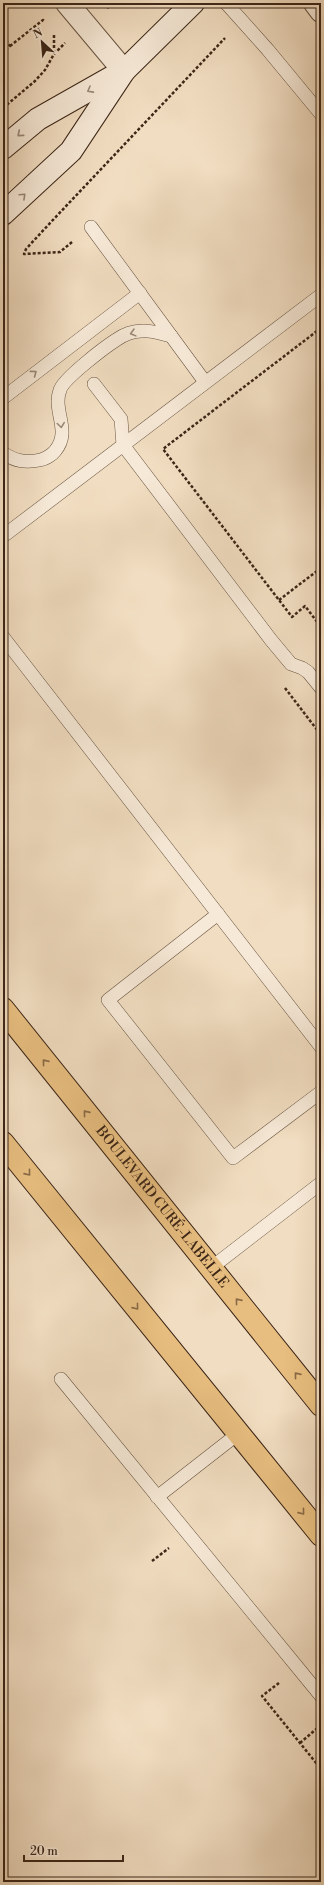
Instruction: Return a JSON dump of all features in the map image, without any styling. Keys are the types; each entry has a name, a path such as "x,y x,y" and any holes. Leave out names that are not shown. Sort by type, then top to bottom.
{"main road":[{"path":"67,3 124,70"},
{"path":"3,214 71,151 124,70 193,3"},
{"path":"315,3 321,11"},
{"path":"3,148 38,119 124,70"},
{"name":"BOULEVARD CURÉ-LABELLE","path":"3,1009 321,1405"},
{"path":"5,1149 321,1535"}],"lane":[{"path":"226,3 321,114"},
{"path":"91,227 205,382"},
{"path":"3,398 140,293"},
{"path":"4,533 321,295"},
{"path":"3,453 14,460 29,462 42,460 53,453 61,443 62,431 58,400 60,389 66,379 116,340 129,333 142,331 171,336"},
{"path":"94,384 120,419 123,444 271,640 291,664 308,672 321,688"},
{"path":"3,638 321,1047"},
{"path":"218,914 108,1000 233,1158 321,1092"},
{"path":"211,1268 321,1183"},
{"path":"61,1379 321,1696"},
{"path":"157,1496 239,1433"}],"path":[{"path":"3,51 43,20 47,25"},
{"path":"60,252 24,254 26,249 46,227 242,21"},
{"path":"3,108 35,81 51,62 54,54 55,35 51,30"},
{"path":"3,36 10,46"},
{"path":"321,328 163,449 292,617 305,606 321,627"},
{"path":"279,600 321,568"},
{"path":"262,1696 321,1769"},
{"path":"300,1743 321,1725"}]}
